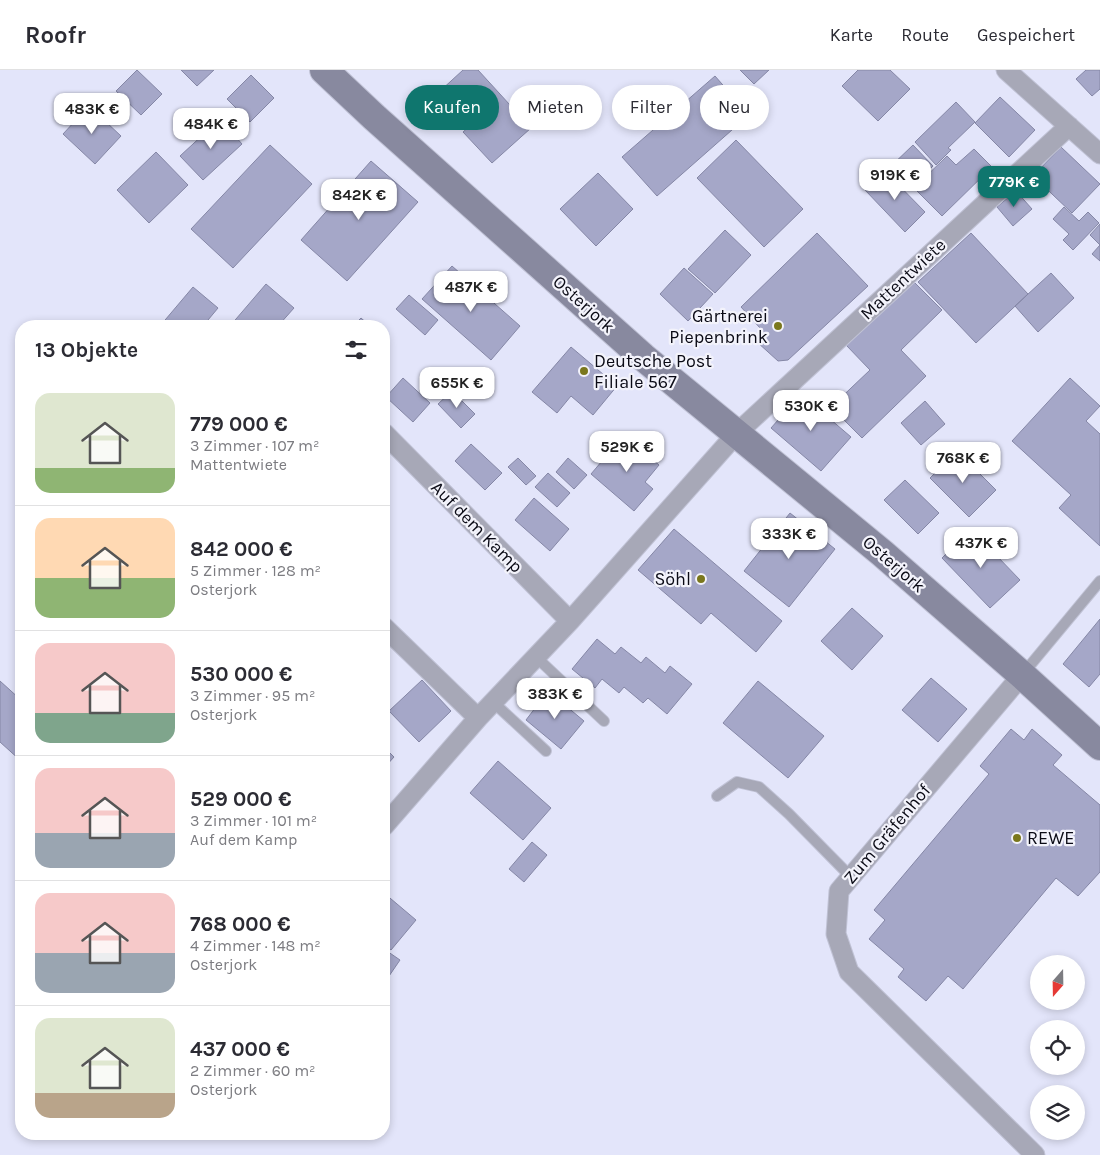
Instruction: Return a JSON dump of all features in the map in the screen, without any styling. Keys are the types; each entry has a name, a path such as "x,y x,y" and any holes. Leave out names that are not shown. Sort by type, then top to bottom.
{"main road":[{"name":"Osterjork","path":"324,70 643,357 882,553 1100,746"}],"street":[{"path":"1009,71 1100,154"},
{"name":"Mattentwiete","path":"737,433 1069,126"},
{"path":"390,819 478,718 570,621 737,433"},
{"name":"Auf dem Kamp","path":"390,439 570,621"},
{"path":"390,633 478,718"},
{"name":"Zum Gräfenhof","path":"1022,675 839,891 836,934 849,972 1035,1155"}],"lane":[{"path":"1022,675 1100,581"},
{"path":"536,657 604,720"},
{"path":"493,702 546,751"},
{"path":"717,796 737,782 759,787 789,814 850,877"}],"building":[{"path":"137,70 162,94 141,115 116,91"},
{"path":"181,70 214,70 197,86"},
{"path":"463,70 478,70 492,85 447,85"},
{"path":"740,70 769,70 754,84"},
{"path":"858,70 890,70 910,89 878,121 842,86"},
{"path":"1086,70 1100,70 1100,89 1092,96 1076,79"},
{"path":"251,75 274,98 250,122 227,99"},
{"path":"715,76 723,85 705,85"},
{"path":"700,89 700,130 732,130 657,196 622,157 653,130 690,130 690,98"},
{"path":"499,93 509,104 509,130 529,130 492,163 463,132 465,130 499,130"},
{"path":"1000,97 1035,130 1009,157 975,123"},
{"path":"956,102 975,122 948,148 951,150 936,165 915,142"},
{"path":"89,106 121,136 95,164 63,134"},
{"path":"220,119 242,144 203,180 180,156"},
{"path":"736,140 803,209 764,247 697,178"},
{"path":"270,145 312,184 233,268 191,229"},
{"path":"913,145 933,166 909,190 888,169"},
{"path":"1061,147 1100,184 1072,213 1033,176"},
{"path":"974,149 992,167 942,216 914,188 947,156 956,165"},
{"path":"156,152 188,185 149,223 117,190"},
{"path":"371,161 418,202 347,281 301,240"},
{"path":"885,171 925,212 905,232 865,190"},
{"path":"598,173 633,209 596,246 560,209"},
{"path":"1016,191 1032,209 1013,226 997,207"},
{"path":"1064,207 1079,221 1088,212 1099,223 1073,250 1063,240 1069,234 1053,219"},
{"path":"1100,224 1100,245 1090,235"},
{"path":"725,230 751,255 715,293 688,269"},
{"path":"817,233 868,286 788,360 778,361 757,342 760,328 741,307"},
{"path":"971,233 1028,294 976,343 918,282"},
{"path":"1100,245 1100,261 1092,254"},
{"path":"452,266 520,326 491,360 422,299"},
{"path":"684,268 713,294 688,321 660,294"},
{"path":"1051,273 1074,298 1038,332 1015,306"},
{"path":"913,281 942,310 901,350 926,376 862,438 831,407 870,370 846,345"},
{"path":"266,284 294,308 283,320 235,320"},
{"path":"193,287 218,308 208,320 165,320"},
{"path":"409,295 438,320 425,335 396,309"},
{"path":"571,347 617,386 593,415 571,396 557,413 532,392"},
{"path":"403,378 430,403 413,422 390,401 390,393"},
{"path":"1070,378 1100,406 1086,421 1100,434 1100,546 1059,508 1071,495 1012,441"},
{"path":"452,391 475,414 461,428 438,404"},
{"path":"801,394 851,437 821,471 771,428"},
{"path":"925,401 945,424 921,445 901,423"},
{"path":"624,435 659,465 645,482 653,489 634,511 591,474"},
{"path":"471,444 502,473 485,490 455,461"},
{"path":"957,451 996,490 969,517 930,478"},
{"path":"518,458 536,476 526,485 508,467"},
{"path":"568,458 587,475 574,489 556,472"},
{"path":"548,473 570,493 557,507 535,487"},
{"path":"905,480 939,513 918,534 884,500"},
{"path":"534,498 569,529 550,551 515,520"},
{"path":"790,513 835,549 789,607 744,571"},
{"path":"674,529 782,621 756,652 711,613 701,624 638,570"},
{"path":"971,529 1020,580 990,608 942,558"},
{"path":"852,608 883,636 852,670 821,641"},
{"path":"1100,619 1100,674 1089,687 1063,664"},
{"path":"597,639 615,654 621,647 641,663 646,657 665,673 670,666 692,684 667,714 648,698 643,703 624,687 619,693 602,679 595,688 572,669"},
{"path":"931,678 967,709 938,742 902,710"},
{"path":"422,680 451,711 419,742 390,710"},
{"path":"0,681 15,695 15,756 0,742"},
{"path":"758,681 824,736 788,778 723,723"},
{"path":"548,691 584,721 561,749 526,720"},
{"name":"REWE","path":"1011,729 1024,740 1032,729 1062,755 1053,765 1100,805 1100,872 1078,896 1056,878 963,989 948,976 926,1001 898,977 904,969 869,939 885,920 874,910 989,774 980,766"},
{"path":"390,753 394,757 390,761"},
{"path":"498,761 551,808 523,840 470,793"},
{"path":"532,842 547,855 524,882 509,869"},
{"path":"390,898 416,920 390,949"},
{"path":"390,953 400,960 390,975"}],"place":[{"name":"Gärtnerei Piepenbrink","path":"778,326"},
{"name":"Deutsche Post Filiale 567","path":"584,371"},
{"name":"Söhl","path":"701,579"},
{"name":"REWE","path":"1017,838"}]}
